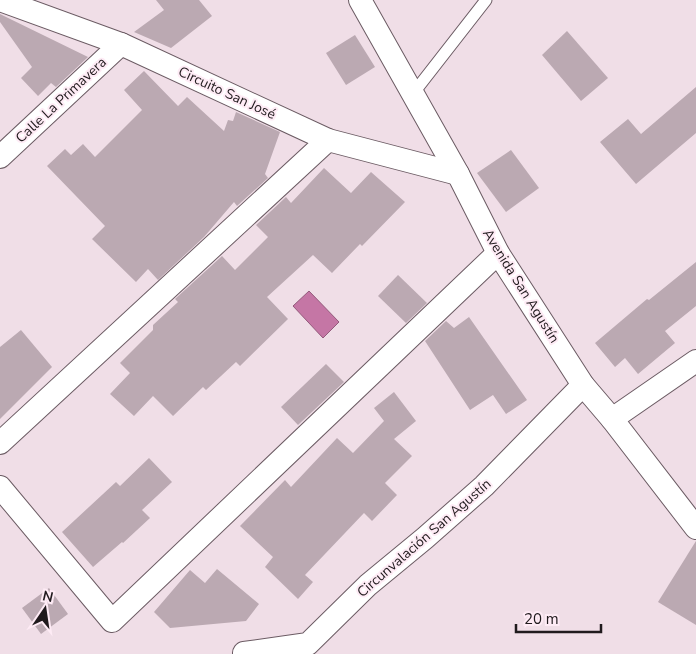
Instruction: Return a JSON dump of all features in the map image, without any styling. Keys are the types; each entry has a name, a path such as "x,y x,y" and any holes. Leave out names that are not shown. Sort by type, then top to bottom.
{"street":[{"name":"Circuito San José","path":"0,0 121,44 328,140 458,174"},
{"name":"Avenida San Agustín","path":"360,0 458,174 498,254 583,385 612,419 696,528"},
{"name":"Calle La Primavera","path":"0,157 121,44"},
{"path":"0,442 328,140"},
{"path":"0,487 112,621 498,254"},
{"path":"612,419 696,361"},
{"name":"Circunvalación San Agustín","path":"244,653 308,644 368,585 484,486 583,385"}],"lane":[{"path":"412,95 486,0"}],"shaded area":[{"path":"309,291 339,322 323,338 293,306"}],"building":[{"path":"156,0 199,0 212,16 171,48 134,32 164,10"},
{"path":"0,14 88,57 56,87 51,83 38,96 21,78 32,67 0,22"},
{"path":"567,31 608,78 581,101 542,55"},
{"path":"355,35 375,67 346,85 326,53"},
{"path":"144,71 178,106 187,97 224,131 228,120 233,121 236,112 280,132 265,174 268,178 237,206 234,202 204,237 158,280 148,269 136,282 92,239 105,226 47,166 65,149 71,155 83,144 95,157 142,110 124,90"},
{"path":"696,87 696,133 636,184 600,142 628,119 641,134"},
{"path":"511,150 539,188 506,212 477,173"},
{"path":"324,168 351,193 371,172 405,202 362,246 360,244 332,273 313,255 267,297 288,319 240,366 236,362 206,390 203,387 173,416 153,396 134,416 110,394 130,373 120,363 153,330 153,325 178,302 175,299 222,256 235,270 268,237 256,225 286,197 291,203"},
{"path":"696,262 696,306 665,331 675,343 638,374 625,358 615,367 595,343 647,299 649,300"},
{"path":"398,275 427,303 406,323 378,296"},
{"path":"469,317 527,400 506,414 493,395 470,410 425,341 446,321 454,328"},
{"path":"21,330 52,367 0,419 0,347"},
{"path":"326,364 344,382 298,425 281,407"},
{"path":"394,392 416,421 394,439 412,456 385,483 397,495 372,521 364,513 305,575 313,582 298,599 265,567 273,557 240,526 285,480 291,487 337,438 353,453 384,421 374,408"},
{"path":"149,458 172,482 142,510 150,518 93,567 62,532 116,482 120,486"},
{"path":"696,541 696,625 658,602"},
{"path":"217,569 259,604 246,621 170,628 154,612 190,570 205,583"},
{"path":"49,588 68,614 41,634 22,608"}]}
